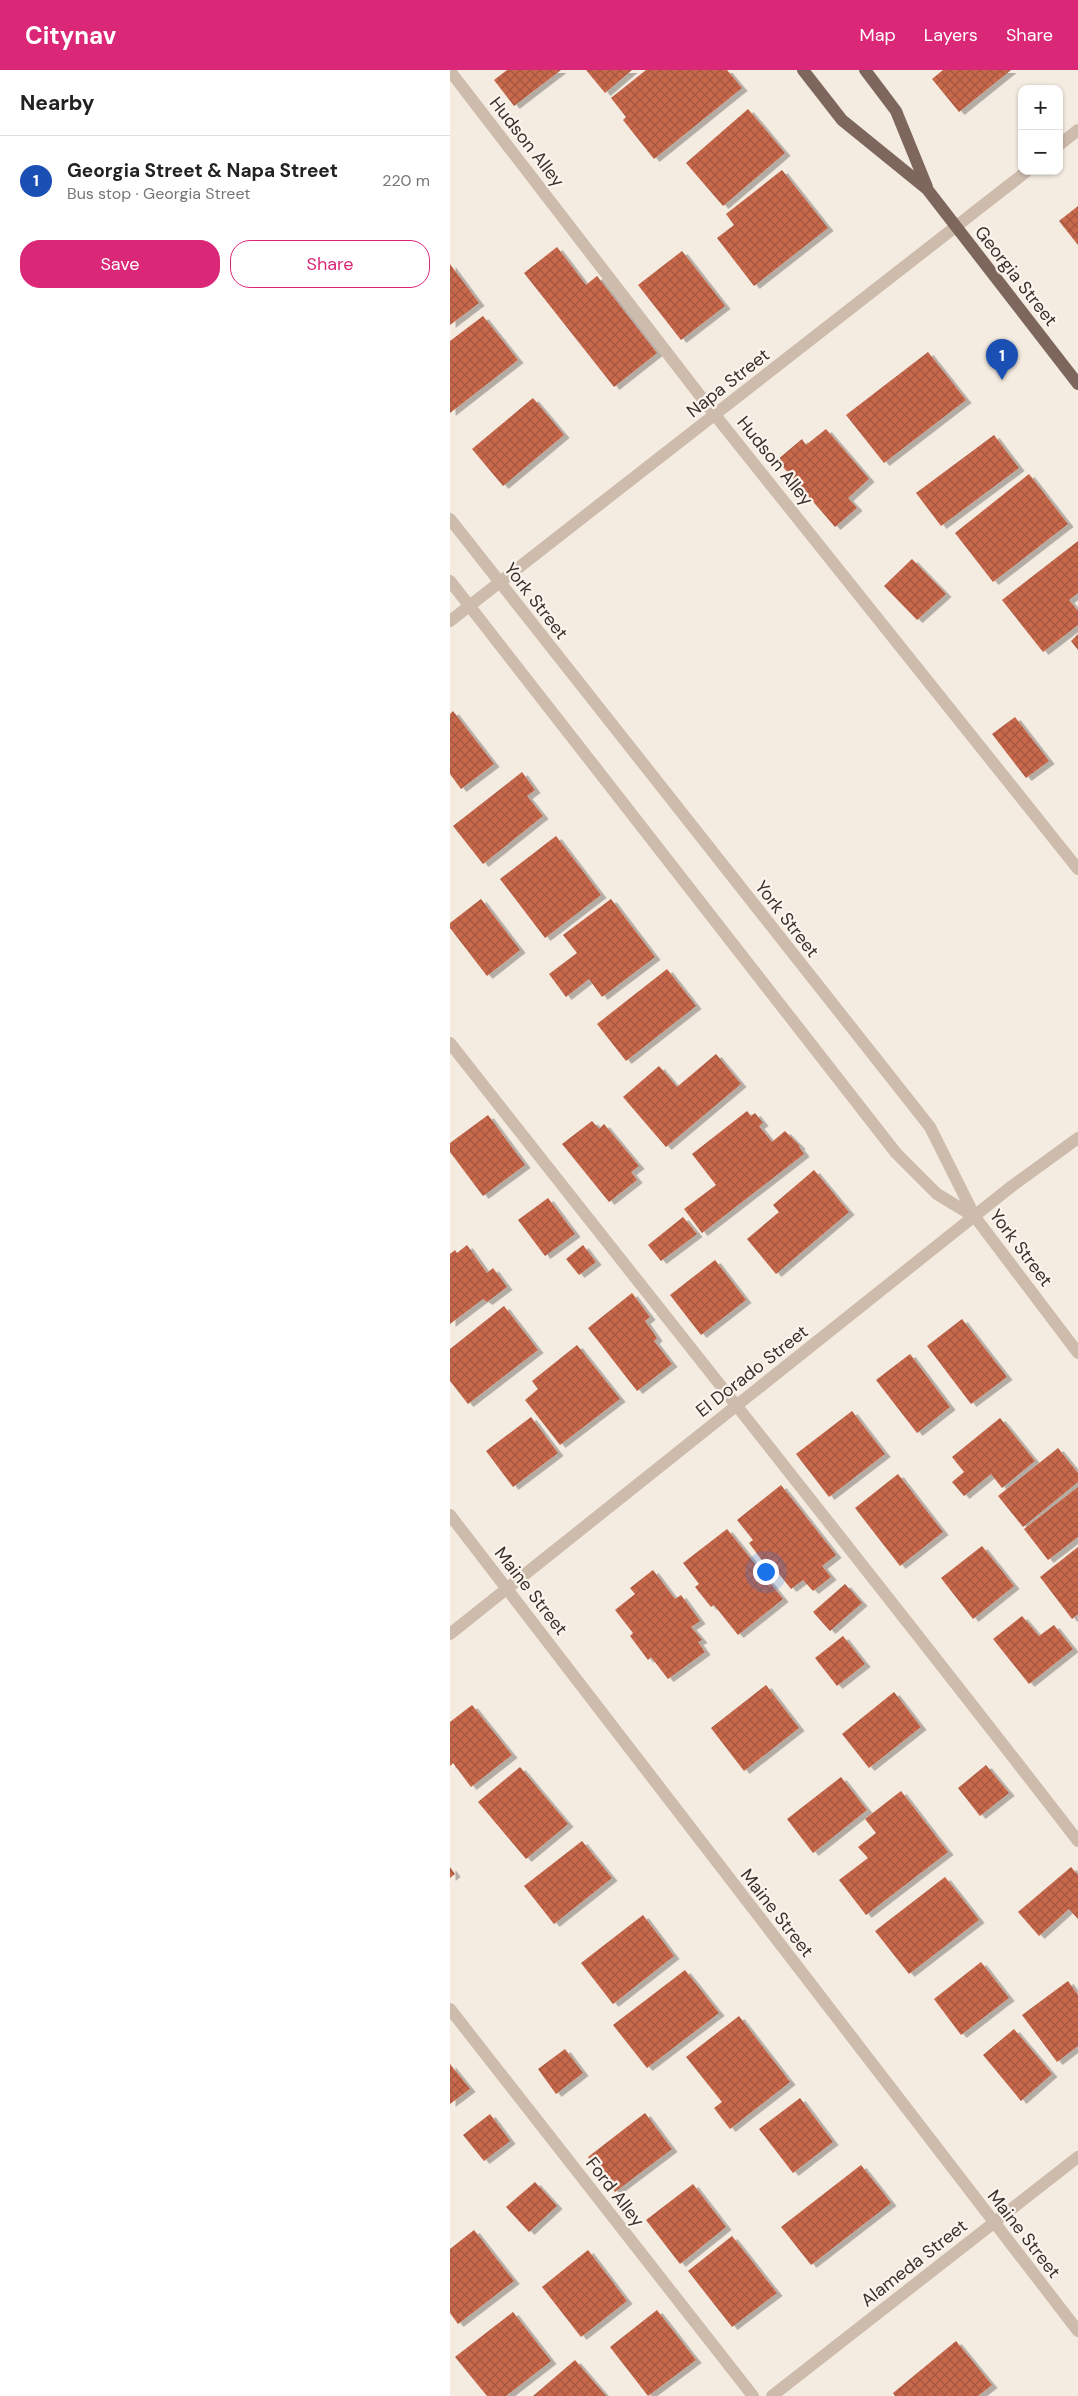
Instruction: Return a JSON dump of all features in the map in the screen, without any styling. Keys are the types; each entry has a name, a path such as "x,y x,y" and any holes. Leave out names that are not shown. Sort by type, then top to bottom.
{"main road":[{"name":"Georgia Street","path":"803,70 842,120 928,189"},
{"name":"Georgia Street","path":"865,70 896,110 928,189 1078,384"}],"street":[{"name":"Hudson Alley","path":"450,71 715,415 1078,869"},
{"path":"1063,142 1078,130"},
{"name":"Napa Street","path":"450,621 957,228 1022,175"},
{"name":"York Street","path":"450,519 930,1128 975,1216 1078,1353"},
{"path":"450,581 896,1153 937,1194 975,1216"},
{"path":"450,1043 735,1406 943,1665 1078,1841"},
{"name":"El Dorado Street","path":"450,1634 975,1216 1078,1138"},
{"name":"Maine Street","path":"450,1515 1078,2331"},
{"name":"Ford Alley","path":"450,2009 753,2396"},
{"name":"Alameda Street","path":"772,2396 1078,2157"}],"building":[{"path":"507,70 561,70 514,106 494,80"},
{"path":"586,70 632,70 605,93"},
{"path":"646,70 727,70 742,88 654,159 623,120 626,117 611,98"},
{"path":"943,70 1011,70 959,112 932,79"},
{"path":"748,109 785,153 723,206 686,163"},
{"path":"782,170 828,228 754,286 717,238 734,225 726,214"},
{"path":"1078,206 1078,245 1059,221"},
{"path":"557,247 586,285 597,276 657,353 614,387 524,273"},
{"path":"682,251 725,306 681,340 638,285"},
{"path":"450,264 479,303 450,325"},
{"path":"483,316 518,360 450,413 450,341"},
{"path":"928,352 966,400 884,463 846,415"},
{"path":"533,398 564,435 503,486 472,449"},
{"path":"826,429 869,479 848,498 857,508 835,527 777,460 802,439 806,445"},
{"path":"994,435 1019,468 941,526 916,493"},
{"path":"1029,474 1068,524 993,582 955,533"},
{"path":"1078,541 1078,593 1069,600 1078,611 1078,625 1043,652 1002,600"},
{"path":"912,559 946,594 917,620 884,586"},
{"path":"1078,634 1078,650 1071,641"},
{"path":"453,711 494,764 461,789 450,774 450,714"},
{"path":"1015,717 1049,761 1026,778 992,734"},
{"path":"522,772 535,790 527,796 543,816 483,864 453,826"},
{"path":"556,836 601,895 545,938 500,879"},
{"path":"481,899 520,950 487,976 450,928 450,923"},
{"path":"611,899 655,957 602,997 589,979 566,997 549,974 577,953 563,935"},
{"path":"667,969 696,1006 626,1061 597,1024"},
{"path":"716,1054 741,1084 666,1147 623,1097 659,1066 677,1087"},
{"path":"747,1111 751,1116 755,1113 763,1123 759,1126 772,1142 785,1131 800,1146 804,1154 702,1233 684,1209 716,1185 692,1154"},
{"path":"488,1115 525,1165 483,1196 450,1152 450,1143"},
{"path":"592,1121 599,1129 604,1124 639,1166 631,1172 637,1180 609,1202 562,1144"},
{"path":"814,1170 849,1212 776,1274 747,1239 779,1212 773,1205"},
{"path":"548,1198 575,1234 545,1256 518,1220"},
{"path":"683,1217 697,1234 661,1261 648,1245"},
{"path":"467,1245 487,1273 493,1268 507,1287 487,1302 483,1299 450,1324 450,1254 455,1250 457,1253"},
{"path":"583,1245 596,1262 579,1275 566,1259"},
{"path":"715,1260 746,1300 701,1335 670,1295"},
{"path":"632,1293 650,1317 645,1321 657,1338 654,1341 672,1364 637,1391 588,1328"},
{"path":"504,1306 538,1350 468,1404 450,1381 450,1349"},
{"path":"962,1319 1007,1377 971,1404 927,1346"},
{"path":"577,1345 620,1399 560,1445 525,1400 538,1389 532,1381"},
{"path":"910,1354 950,1407 917,1433 876,1380"},
{"path":"852,1411 885,1454 829,1497 796,1454"},
{"path":"531,1417 558,1453 513,1487 486,1451"},
{"path":"1000,1418 1035,1461 1002,1488 991,1474 964,1496 952,1482 964,1472 952,1457"},
{"path":"1058,1448 1078,1473 1078,1482 1023,1527 998,1496"},
{"path":"898,1474 943,1532 900,1566 855,1508"},
{"path":"781,1485 836,1555 822,1566 831,1577 813,1591 803,1580 791,1589 768,1560 764,1563 749,1543 753,1540 737,1520"},
{"path":"1078,1487 1078,1537 1048,1560 1024,1529"},
{"path":"727,1529 783,1599 738,1635 714,1605 711,1607 695,1587 699,1584 683,1563"},
{"path":"982,1546 1014,1586 973,1619 941,1578"},
{"path":"1078,1547 1078,1614 1072,1619 1040,1577"},
{"path":"653,1570 675,1599 681,1595 700,1621 691,1627 702,1640 698,1642 705,1652 668,1679 651,1657 648,1660 630,1636 633,1633 615,1610 635,1594 630,1588"},
{"path":"845,1584 862,1603 830,1631 813,1612"},
{"path":"1022,1616 1039,1636 1054,1625 1073,1649 1029,1684 993,1639"},
{"path":"843,1636 865,1664 837,1686 815,1658"},
{"path":"766,1685 799,1728 744,1771 711,1728"},
{"path":"894,1692 921,1727 869,1768 842,1734"},
{"path":"472,1705 512,1755 471,1787 453,1763 450,1766 450,1722"},
{"path":"986,1765 1009,1793 980,1816 958,1788"},
{"path":"520,1767 568,1824 526,1859 478,1802"},
{"path":"841,1777 867,1810 813,1853 787,1819"},
{"path":"901,1791 948,1852 866,1915 839,1880 868,1858 858,1847 876,1833 865,1819"},
{"path":"582,1841 612,1878 554,1924 524,1886"},
{"path":"450,1867 455,1874 450,1878"},
{"path":"1071,1867 1078,1875 1078,1919 1069,1909 1039,1936 1018,1912"},
{"path":"945,1877 979,1920 909,1974 875,1931"},
{"path":"643,1915 674,1956 613,2004 581,1963"},
{"path":"981,1962 1009,1998 961,2035 934,1999"},
{"path":"685,1970 719,2013 647,2068 613,2025"},
{"path":"1068,1981 1078,1995 1078,2046 1057,2062 1022,2015"},
{"path":"739,2016 790,2082 730,2129 714,2108 722,2102 686,2057"},
{"path":"1014,2029 1052,2074 1021,2101 983,2055"},
{"path":"565,2049 583,2073 556,2094 538,2069"},
{"path":"450,2064 470,2089 450,2104"},
{"path":"800,2098 833,2142 793,2173 759,2129"},
{"path":"645,2113 672,2149 615,2192 588,2157"},
{"path":"490,2114 510,2141 484,2161 463,2135"},
{"path":"861,2165 891,2203 811,2265 781,2227"},
{"path":"535,2182 557,2206 529,2232 506,2207"},
{"path":"693,2184 726,2227 680,2264 646,2220"},
{"path":"474,2230 514,2281 458,2324 450,2313 450,2249"},
{"path":"732,2236 777,2293 732,2327 688,2271"},
{"path":"588,2250 627,2301 581,2337 542,2287"},
{"path":"657,2310 696,2360 648,2396 610,2347"},
{"path":"513,2312 551,2361 506,2396 487,2396 455,2357"},
{"path":"956,2341 992,2385 978,2396 895,2396 893,2393"},
{"path":"575,2360 606,2396 533,2396"}],"place":[{"name":"Georgia Street & Napa Street","path":"1002,380"}]}
